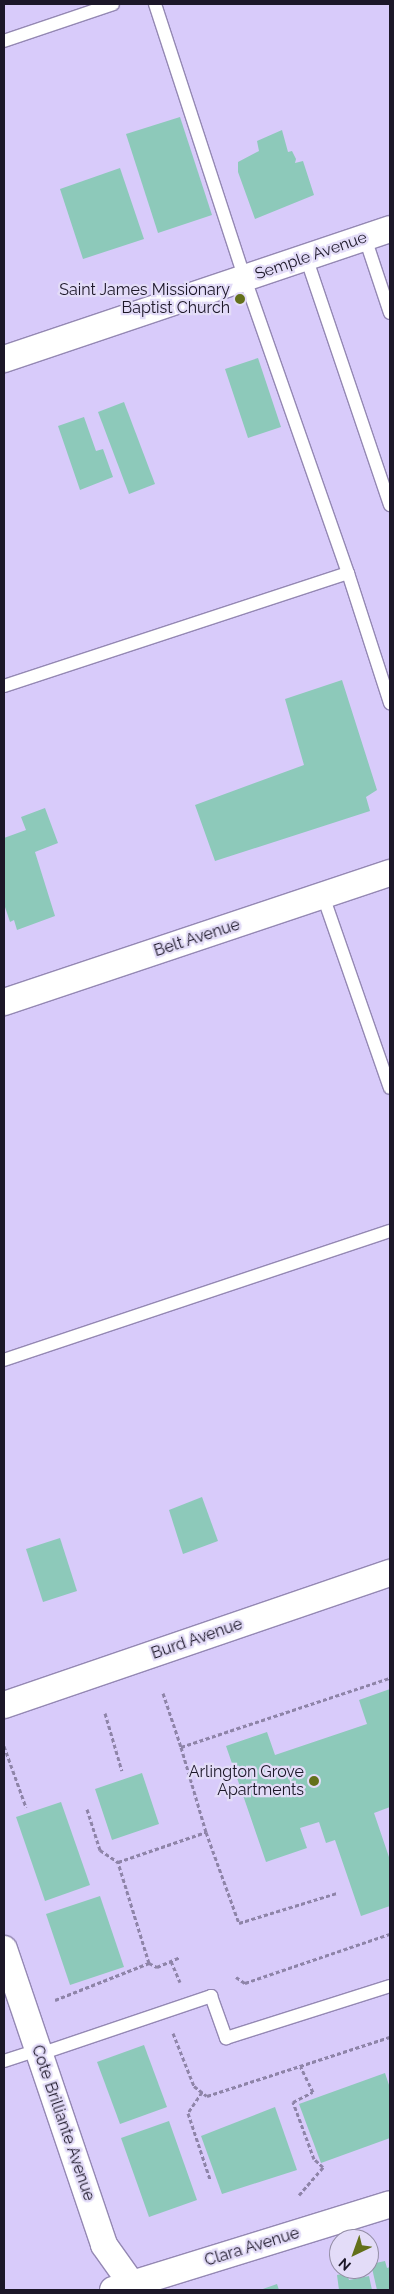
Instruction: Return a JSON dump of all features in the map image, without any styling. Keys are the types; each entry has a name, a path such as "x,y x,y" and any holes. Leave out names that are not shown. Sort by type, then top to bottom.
{"street":[{"name":"Semple Avenue","path":"4,359 390,229"},
{"name":"Belt Avenue","path":"4,1002 390,873"},
{"name":"Burd Avenue","path":"4,1706 390,1574"},
{"name":"Cote Brilliante Avenue","path":"4,1949 104,2245 127,2288"},
{"name":"Clara Avenue","path":"127,2288 390,2204"}],"lane":[{"path":"4,41 113,4"},
{"path":"155,4 244,278 348,573 390,703"},
{"path":"365,238 390,314"},
{"path":"306,258 390,505"},
{"path":"4,686 348,573"},
{"path":"323,896 390,1088"},
{"path":"4,1360 390,1231"},
{"path":"4,2061 39,2052 212,1996 226,2038 390,1986"}],"path":[{"path":"181,1747 390,1678"},
{"path":"163,1693 206,1832 239,1923 337,1893"},
{"path":"105,1713 122,1771"},
{"path":"4,1746 26,1808"},
{"path":"87,1809 100,1850 118,1862 150,1963 157,1967 180,1957"},
{"path":"118,1862 206,1832"},
{"path":"236,1977 245,1983 390,1934"},
{"path":"171,1961 180,1982"},
{"path":"55,2000 150,1963"},
{"path":"172,2030 194,2086 207,2096 390,2037"},
{"path":"299,2195 323,2167 314,2159 293,2102 313,2092 301,2066"},
{"path":"202,2092 188,2113 210,2179"}],"building":[{"path":"180,117 212,215 158,233 126,134"},
{"path":"282,130 288,152 292,151 296,159 295,163 303,161 314,195 255,219 238,172 238,162 259,151 257,141"},
{"path":"120,168 144,239 83,259 60,189"},
{"path":"258,358 281,427 248,438 225,369"},
{"path":"124,402 155,484 129,494 98,412"},
{"path":"84,417 96,451 103,449 113,477 80,490 58,426"},
{"path":"342,680 377,790 366,797 370,811 215,861 195,805 304,765 285,699"},
{"path":"45,808 58,843 35,852 55,916 17,930 14,920 10,922 4,904 4,838 26,830 21,817"},
{"path":"202,1497 218,1541 183,1554 169,1510"},
{"path":"60,1538 77,1591 43,1602 26,1549"},
{"name":"Arlington Grove Apartments","path":"390,1689 390,1807 374,1813 390,1860 390,1906 361,1916 335,1840 326,1843 319,1822 300,1828 307,1848 266,1862 226,1746 267,1732 275,1755 367,1724 359,1700"},
{"path":"142,1773 159,1824 112,1840 95,1789"},
{"path":"61,1802 90,1885 45,1901 16,1817"},
{"path":"100,1896 124,1967 70,1985 46,1914"},
{"path":"144,2045 167,2107 120,2124 97,2062"},
{"path":"385,2073 390,2088 390,2138 321,2163 299,2104"},
{"path":"275,2107 297,2170 222,2194 201,2136"},
{"path":"169,2121 197,2200 149,2217 121,2138"},
{"path":"385,2261 387,2268 390,2267 390,2290 377,2290 374,2279 379,2279 379,2262"},
{"path":"338,2279 370,2279 372,2290 339,2290"},
{"path":"277,2284 279,2290 260,2290"}],"place":[{"name":"Saint James Missionary Baptist Church","path":"240,299"},
{"name":"Arlington Grove Apartments","path":"314,1781"}]}
